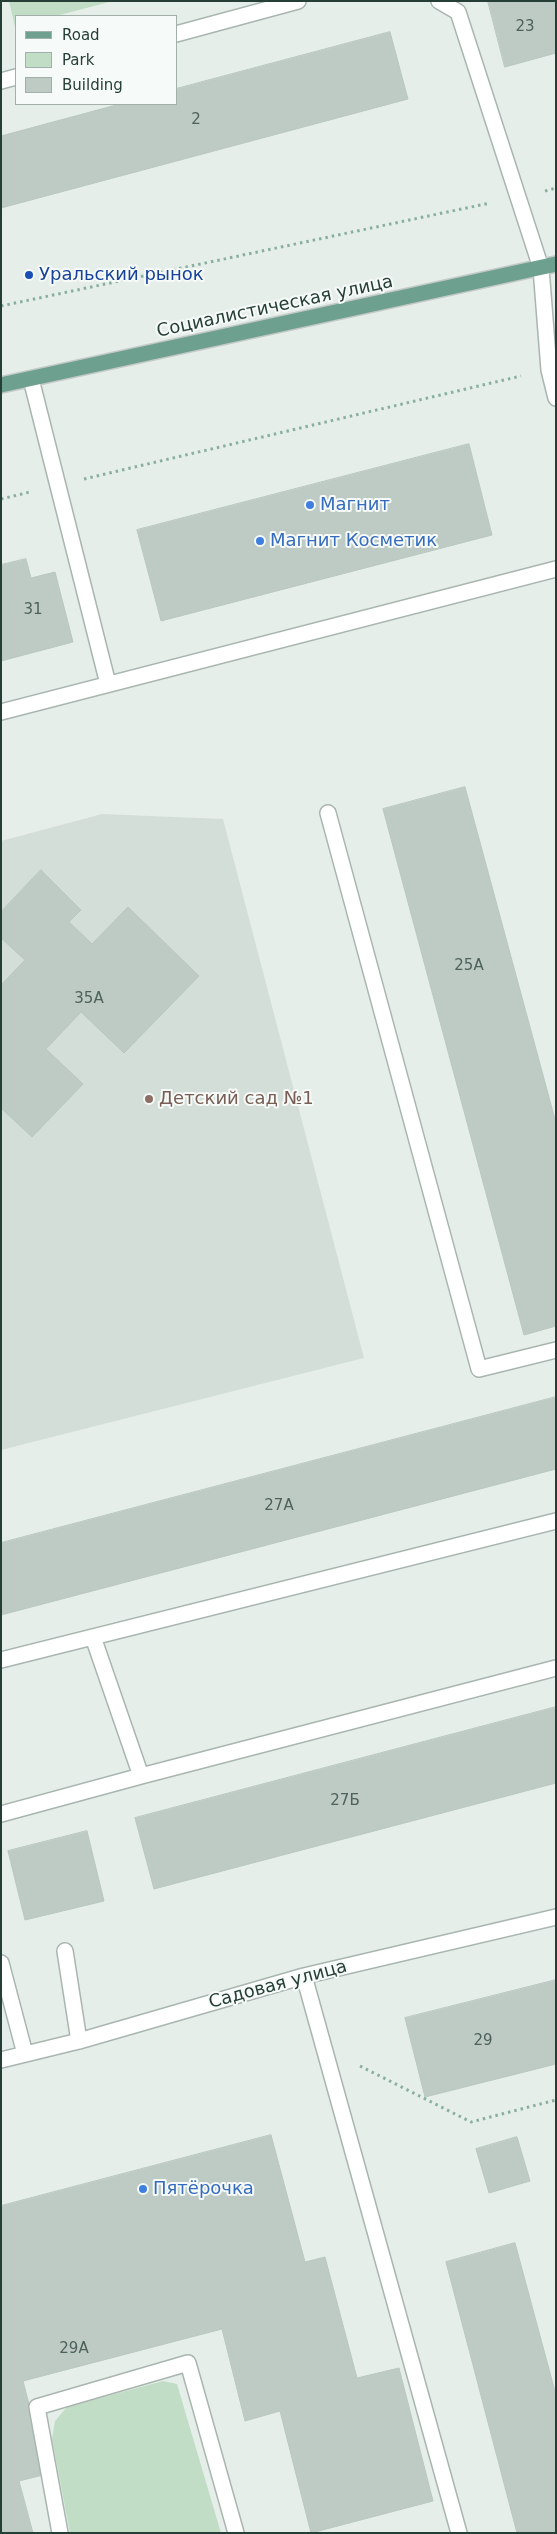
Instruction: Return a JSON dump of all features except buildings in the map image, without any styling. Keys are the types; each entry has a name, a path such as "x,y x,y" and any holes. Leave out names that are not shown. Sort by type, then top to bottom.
{"main road":[{"name":"Социалистическая улица","path":"1,385 548,266"}],"lane":[{"path":"178,33 298,1"},
{"path":"439,1 458,12 518,197 548,266 549,370 556,398"},
{"path":"1,81 15,77"},
{"path":"31,379 108,684"},
{"path":"1,712 556,569"},
{"path":"328,813 479,1369 556,1350"},
{"path":"1,1660 556,1521"},
{"path":"93,1637 141,1776"},
{"path":"1,1814 556,1668"},
{"name":"Садовая улица","path":"1,2060 79,2041 304,1976 556,1917"},
{"path":"65,1951 79,2041"},
{"path":"1,1963 25,2054"},
{"path":"304,1976 459,2533"},
{"path":"60,2533 37,2407 188,2362 236,2533"}],"path":[{"path":"1,306 556,188"},
{"path":"1,499 549,370"},
{"path":"324,2047 471,2122 556,2100"}],"shaded area":[{"name":"Детский сад №1","path":"102,814 223,819 364,1358 1,1450 1,841"}],"green space":[{"path":"9,1 113,1 60,15 15,15 15,27"},
{"path":"163,2381 177,2384 221,2533 70,2533 52,2439 55,2421 67,2407"}],"place":[{"name":"Уральский рынок","path":"29,275"},
{"name":"Магнит","path":"310,505"},
{"name":"Магнит Косметик","path":"260,541"},
{"name":"Детский сад №1","path":"149,1099"},
{"name":"Пятёрочка","path":"143,2189"}]}
